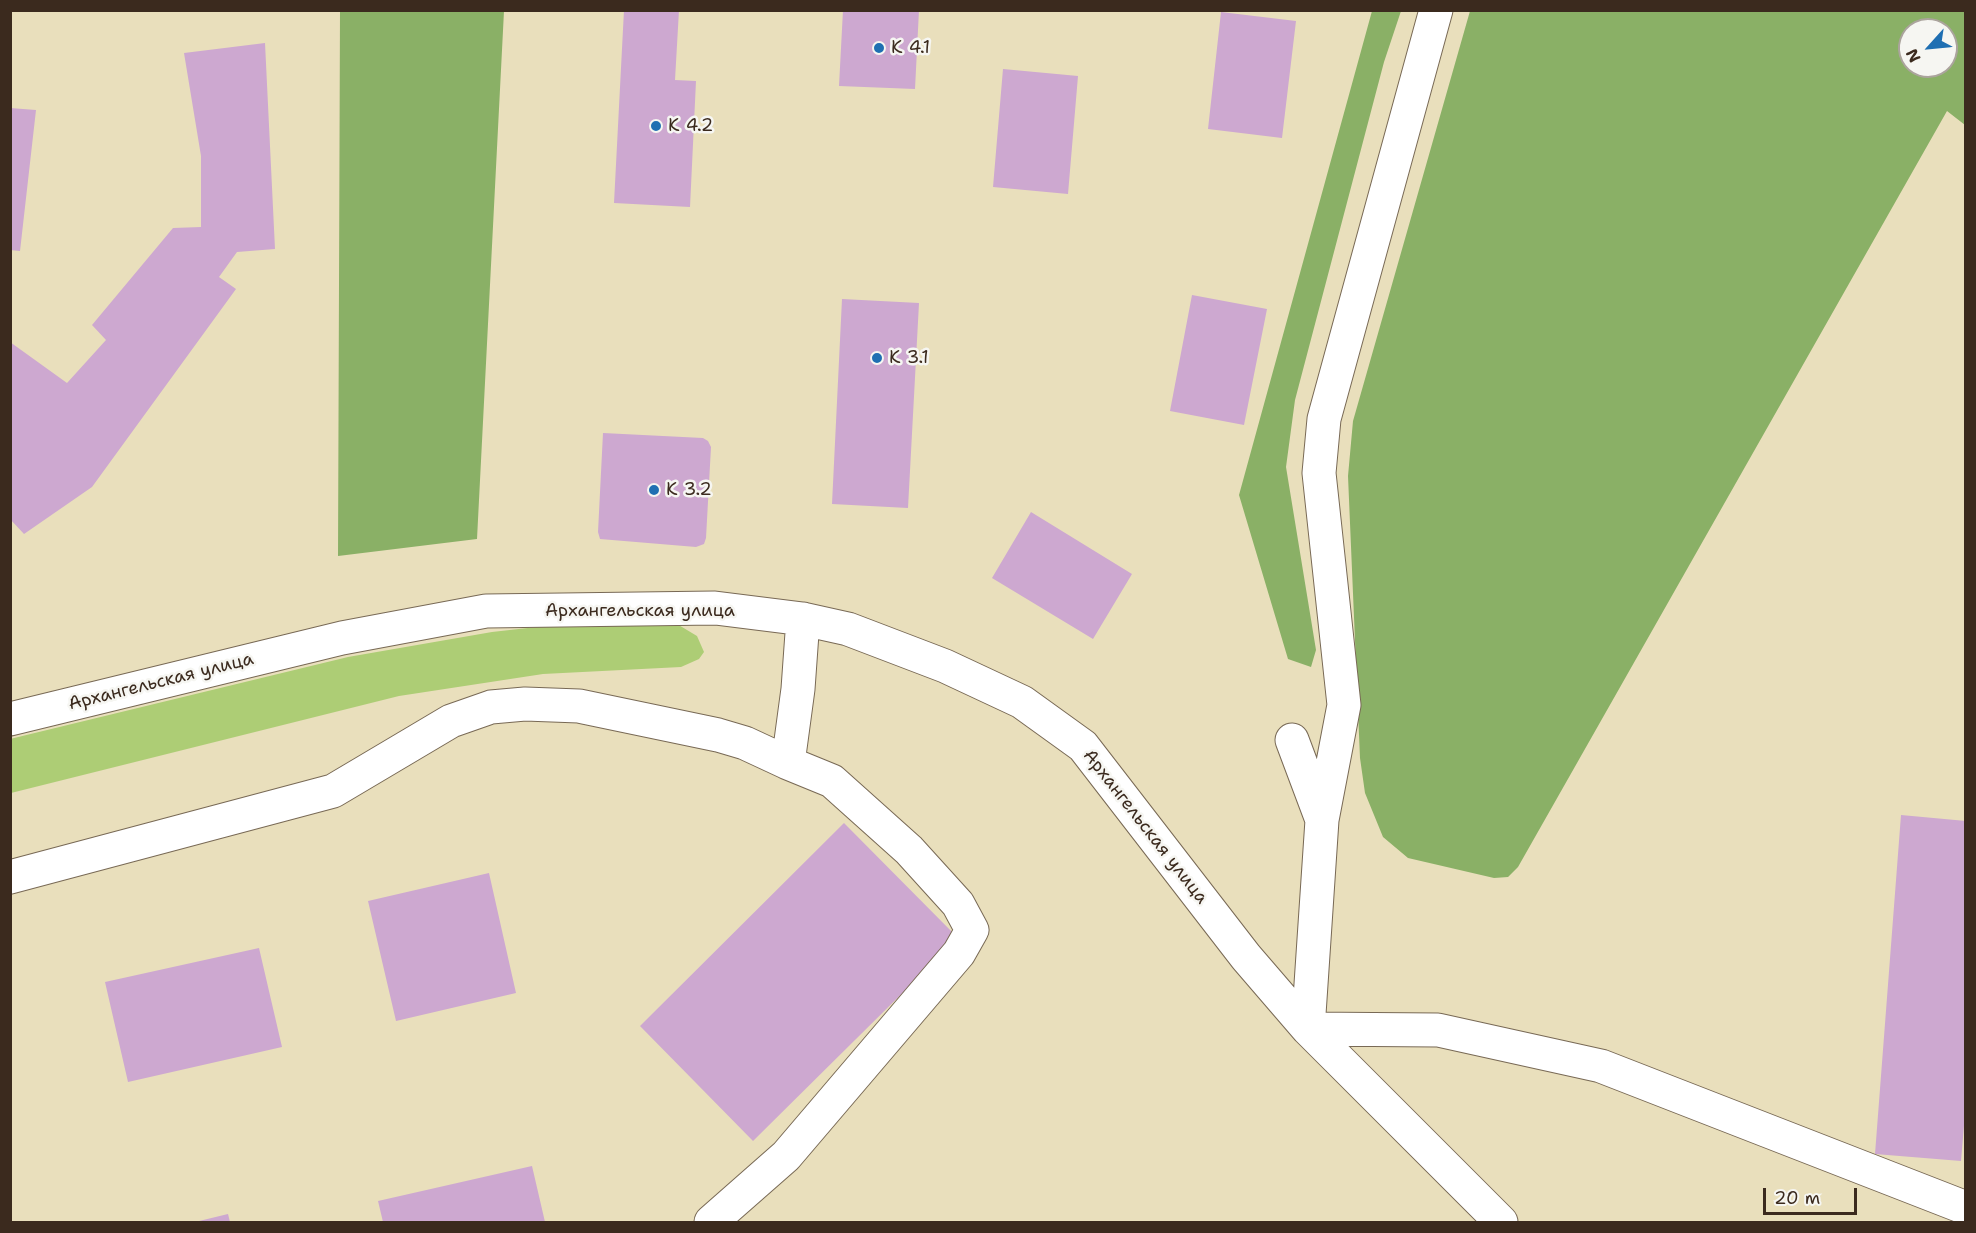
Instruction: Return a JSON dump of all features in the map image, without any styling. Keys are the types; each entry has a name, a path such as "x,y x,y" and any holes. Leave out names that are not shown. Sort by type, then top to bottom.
{"street":[{"path":"1436,10 1323,419 1319,473 1344,705 1322,820 1308,1029 1438,1030 1601,1066 1965,1208"},
{"name":"Архангельская улица","path":"10,719 342,638 486,611 715,608 803,619 848,629 945,666 1022,702 1083,746 1246,957 1308,1029 1501,1222"},
{"path":"788,763 798,689 803,619"},
{"path":"10,877 333,791 451,721 491,707 525,704 579,706 718,735 745,743 832,781 909,850 958,904 972,930 959,953 786,1156 711,1222"},
{"path":"1292,740 1322,820"}],"green space":[{"path":"340,11 504,11 477,539 338,556"},
{"path":"1372,11 1401,11 1384,62 1295,400 1286,467 1316,650 1311,667 1288,659 1239,495"},
{"path":"1470,11 1965,11 1965,125 1947,111 1518,867 1508,877 1494,878 1408,858 1383,837 1365,793 1360,758 1348,476 1353,421"},
{"path":"581,622 677,624 697,636 704,652 699,659 681,667 543,674 399,696 11,793 10,739 348,657 492,632"}],"building":[{"name":"К 4.2","path":"624,10 679,10 675,80 696,81 690,207 614,203"},
{"name":"К 4.1","path":"843,10 919,10 915,89 839,86"},
{"path":"1221,12 1296,21 1282,138 1208,129"},
{"path":"265,43 275,249 237,252 219,277 236,289 92,487 24,534 10,519 10,342 67,383 106,340 92,325 173,228 201,227 201,156 184,53"},
{"path":"1003,69 1078,76 1068,194 993,187"},
{"path":"10,108 36,110 20,251 10,250"},
{"path":"1192,295 1267,309 1244,425 1170,411"},
{"name":"К 3.1","path":"842,299 919,303 908,508 832,504"},
{"name":"К 3.2","path":"603,433 703,438 708,441 711,447 704,544 696,547 600,539 598,532"},
{"path":"1031,512 1132,574 1093,639 992,578"},
{"path":"1901,815 1966,821 1966,1102 1961,1161 1875,1154"},
{"path":"844,823 958,938 753,1141 640,1026"},
{"path":"489,873 516,993 396,1021 368,901"},
{"path":"259,948 282,1047 128,1082 105,982"},
{"path":"532,1166 545,1222 383,1222 378,1201"},
{"path":"228,1214 230,1222 195,1222"}],"place":[{"name":"К 4.1","path":"879,48"},
{"name":"К 4.2","path":"656,126"},
{"name":"К 3.1","path":"877,358"},
{"name":"К 3.2","path":"654,490"}]}
